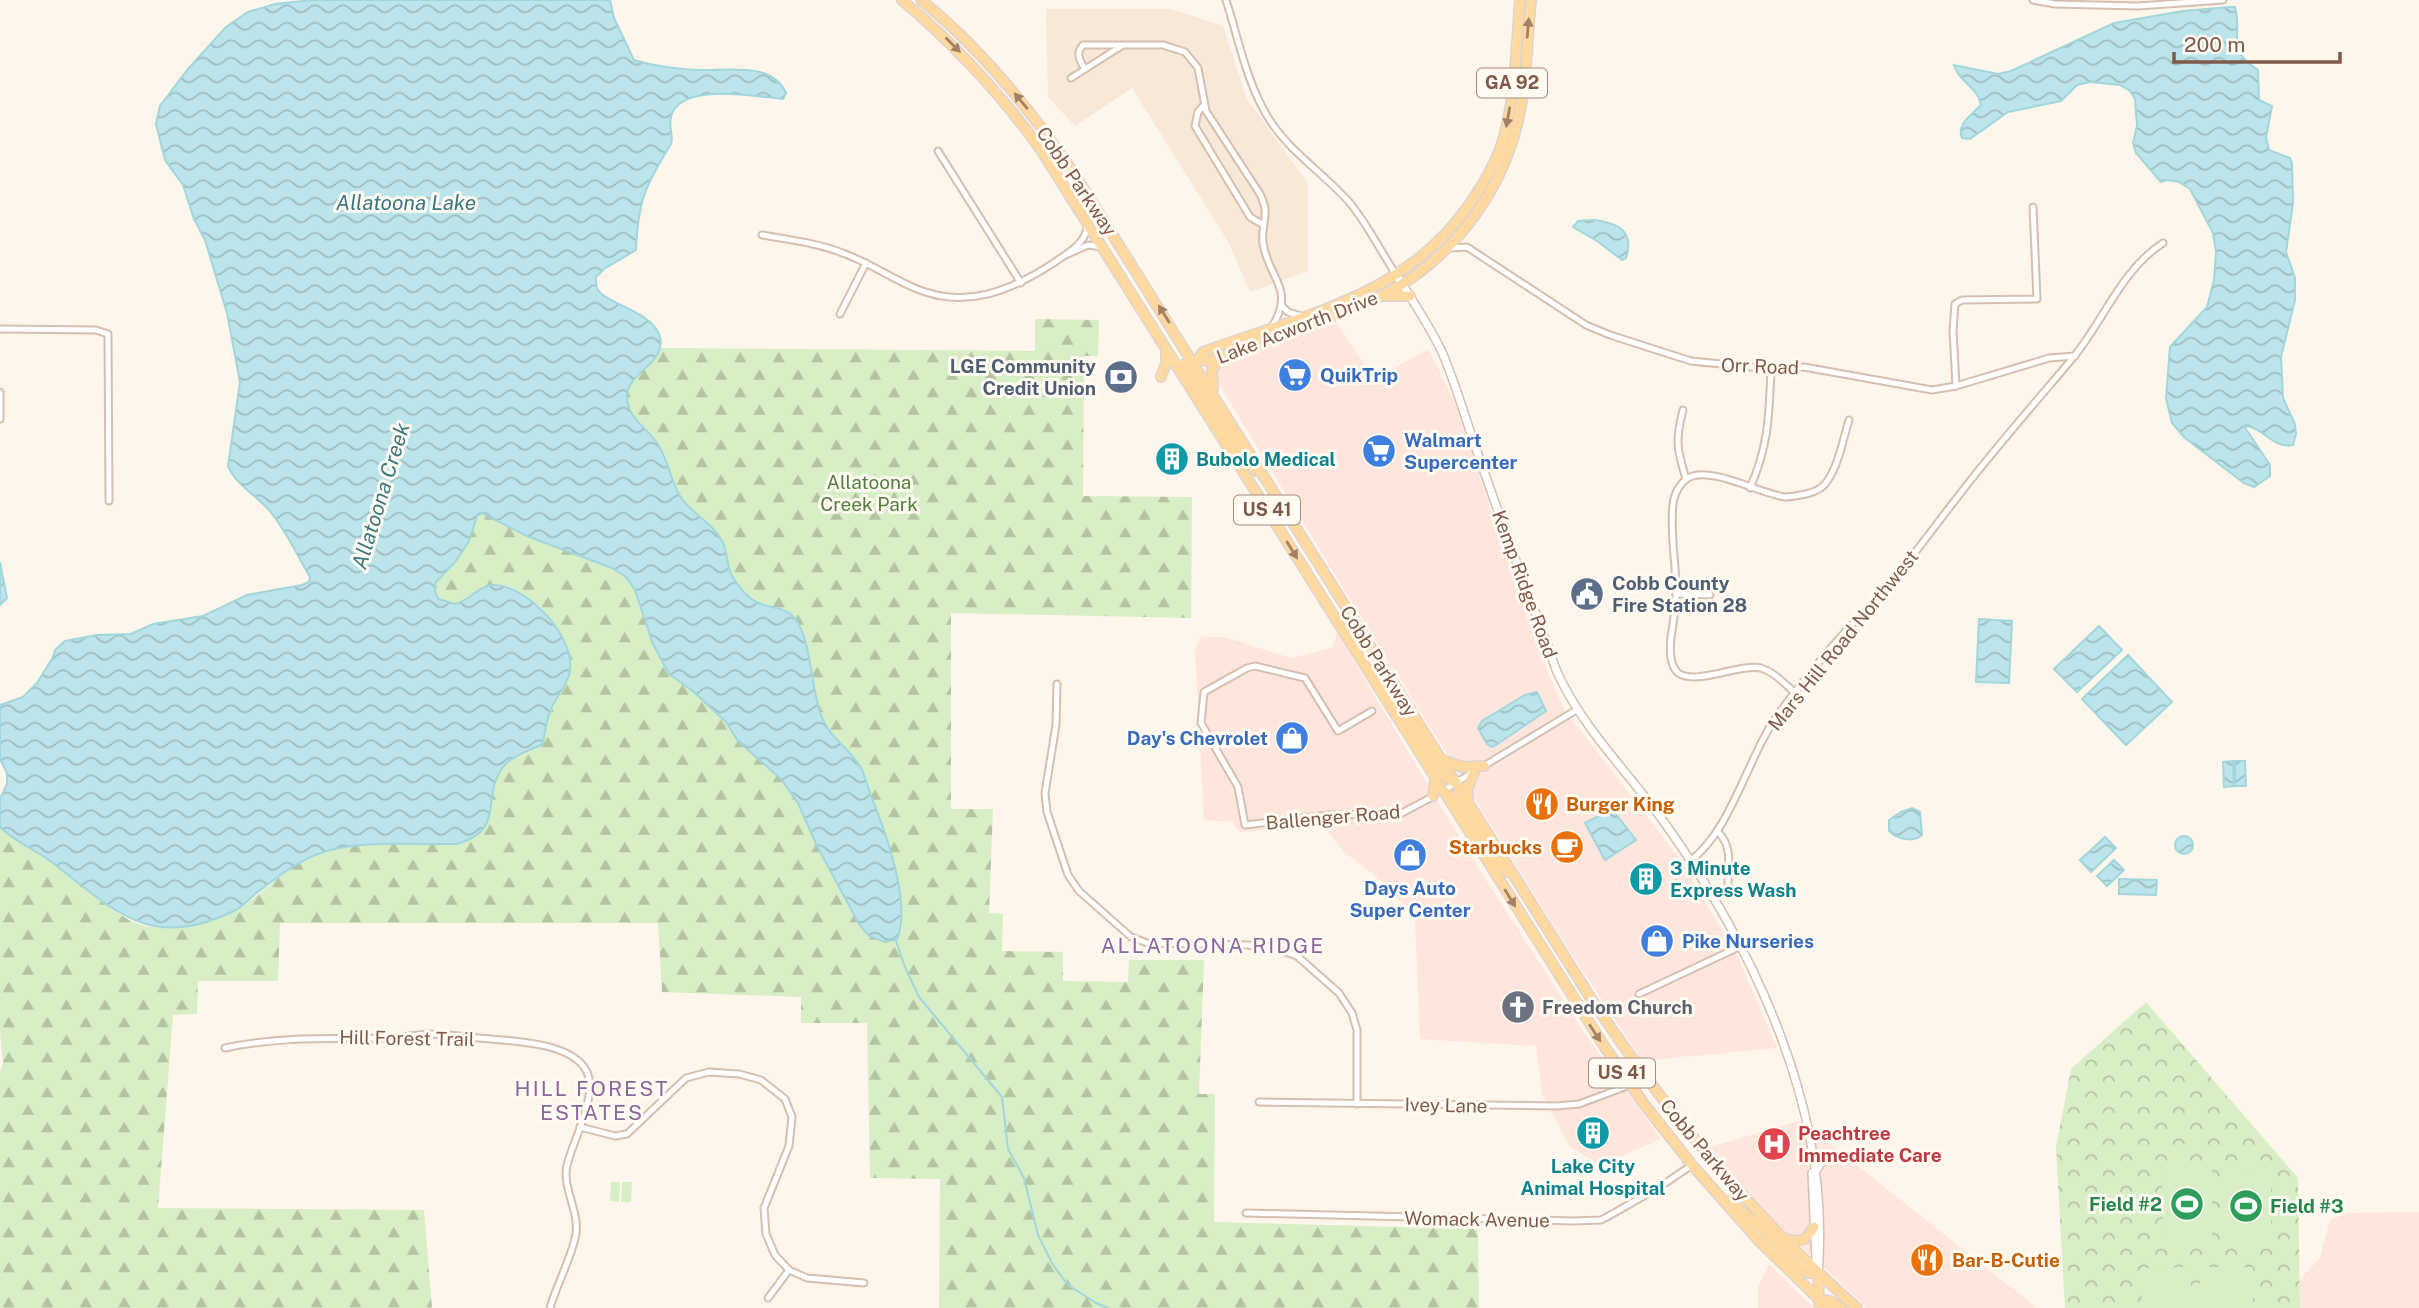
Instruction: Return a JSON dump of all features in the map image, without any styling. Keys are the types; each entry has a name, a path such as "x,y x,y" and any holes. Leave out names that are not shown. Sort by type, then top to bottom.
{"main road":[{"name":"Cobb Parkway","path":"902,0 952,44 1001,97 1041,150 1165,346 1189,363 1220,403 1440,759 1634,1062 1720,1171 1784,1239 1857,1308"},
{"name":"Cobb Parkway","path":"921,0 982,57 1039,124 1093,202 1373,678 1630,1085 1715,1191 1819,1304 1828,1308"},
{"name":"Lake Acworth Drive","path":"1189,363 1219,358 1380,297 1458,221 1480,189 1502,144 1509,107 1520,0"},
{"name":"Lake Acworth Drive","path":"1189,363 1203,352 1400,280 1429,266 1447,249 1464,229 1495,182 1512,144 1522,101 1531,0"},
{"path":"1380,297 1409,296"},
{"path":"1161,377 1166,363 1165,346"},
{"path":"1219,358 1211,378 1220,403"},
{"path":"1189,363 1237,448 1266,479"},
{"path":"1373,678 1383,686 1399,707 1440,772 1456,783"},
{"path":"1440,759 1462,767 1484,765"},
{"path":"1468,802 1467,790 1474,772"},
{"path":"1433,796 1435,778"},
{"path":"1443,791 1458,800 1487,848 1520,886"},
{"path":"1715,1191 1749,1217 1800,1269 1818,1273 1819,1304 1830,1301 1841,1308"},
{"path":"1784,1239 1801,1241 1808,1237 1814,1227"}],"street":[{"path":"1226,0 1256,92 1270,121 1302,159 1318,171 1350,204 1400,280"},
{"path":"2033,0 2055,4 2138,6 2223,0"},
{"path":"1085,69 1078,56 1083,45 1163,45 1185,52 1198,68 1204,105 1260,194 1265,208 1262,224 1263,246 1280,284 1282,306 1272,327"},
{"path":"1071,78 1123,45"},
{"path":"1204,105 1198,112 1195,126 1250,217 1262,224"},
{"path":"939,151 1021,283"},
{"path":"1956,386 1953,330 1955,304 1962,300 2038,299 2033,207"},
{"path":"1065,256 1084,239 1087,221"},
{"path":"1447,249 1467,247 1464,229"},
{"path":"762,235 821,246 866,263 916,289 944,297 983,296 1021,283 1087,245 1093,244 1104,249"},
{"name":"Mars Hill Road Northwest","path":"1689,861 1704,849 1718,832 1759,745 1795,693 1845,632 1872,606 1975,474 2075,356 2115,292 2144,258 2163,243"},
{"name":"Orr Road","path":"1467,247 1586,325 1691,361 1771,369 1804,367 1922,390 1956,386 2049,358 2075,356"},
{"path":"840,314 866,263"},
{"name":"Kemp Ridge Road","path":"1400,280 1424,318 1449,370 1558,673 1578,709 1609,753 1643,792 1689,861"},
{"path":"1282,306 1288,312 1302,317"},
{"path":"0,329 96,330 108,336"},
{"path":"109,501 108,336 113,329"},
{"path":"1750,488 1762,459 1769,423 1771,369"},
{"path":"0,392 0,419"},
{"path":"1682,410 1677,444 1686,480"},
{"path":"1795,693 1771,673 1760,668 1748,667 1713,675 1693,676 1683,676 1676,671 1670,648 1676,594 1673,501 1681,484 1699,474 1710,474 1750,488 1792,497 1823,487 1835,467 1849,420"},
{"path":"1676,594 1710,595"},
{"name":"Ballenger Road","path":"1372,711 1338,730 1305,678 1255,666 1204,692 1202,723 1238,787 1245,825 1323,816 1402,813 1578,709"},
{"path":"1057,684 1056,725 1045,793 1047,812 1068,874 1079,891 1131,937 1147,943 1248,945 1297,956 1339,992 1352,1013 1357,1030 1357,1104"},
{"path":"1718,832 1726,840 1728,850 1728,885"},
{"path":"1689,861 1741,946 1795,1076 1816,1171 1821,1246 1818,1273"},
{"path":"1639,994 1741,946"},
{"name":"Hill Forest Trail","path":"225,1048 252,1042 308,1037 392,1038 432,1034 536,1044 567,1054 580,1063 588,1074 589,1092 567,1166 566,1178 576,1220 576,1235 550,1308"},
{"path":"580,1128 615,1136 628,1133 686,1078 709,1072 739,1074 761,1080 785,1099 792,1116 789,1146 764,1208 766,1234 775,1255 789,1270 807,1278 864,1283"},
{"name":"Ivey Lane","path":"1259,1102 1557,1106 1587,1101 1630,1085"},
{"path":"1816,1171 1825,1157"},
{"path":"1812,1158 1818,1273"},
{"name":"Womack Avenue","path":"1246,1213 1573,1222 1601,1220 1692,1165"},
{"path":"768,1298 789,1270"}],"shaded area":[{"path":"1046,9 1171,9 1223,26 1247,99 1308,184 1308,271 1250,292 1229,243 1132,88 1075,126 1048,97"},
{"path":"1337,324 1375,379 1428,349 1455,403 1538,650 1564,709 1679,858 1737,955 1777,1048 1642,1061 1565,944 1214,376 1218,360 1313,329"},
{"path":"1337,633 1472,858 1584,1032 1661,1139 1601,1165 1570,1147 1542,1094 1536,1046 1420,1039 1415,917 1373,874 1344,852 1323,826 1240,832 1232,822 1204,820 1195,650 1201,637 1224,637 1291,658 1332,648"},
{"path":"1799,1121 2037,1308 1867,1308 1790,1236 1707,1148"},
{"path":"2419,1212 2419,1308 2300,1308 2300,1281 2320,1257 2330,1220 2348,1213"},
{"path":"1769,1264 1814,1308 1758,1308 1758,1287"}],"green space":[{"name":"Allatoona Creek Park","path":"1035,319 1099,320 1098,356 1084,356 1083,496 1192,497 1191,618 951,613 951,809 993,809 989,913 1003,914 1002,951 1063,952 1063,981 1128,982 1129,960 1204,960 1199,1094 1215,1094 1214,1222 1478,1229 1479,1308 939,1308 940,1179 870,1178 867,1023 801,1023 801,997 662,992 658,923 280,923 278,981 198,981 197,1014 173,1015 158,1208 424,1210 432,1308 0,1308 0,1072 3,1063 0,1030 0,827 129,920 141,925 168,928 198,924 225,916 307,858 335,848 369,844 456,844 490,808 496,777 506,763 543,744 546,723 569,673 565,645 540,606 482,588 455,604 438,599 436,591 440,576 468,542 477,515 482,513 527,536 612,568 626,577 635,590 653,644 669,674 694,692 726,722 738,741 781,779 798,803 817,846 859,924 869,936 885,942 844,748 828,732 820,712 792,615 754,601 735,582 721,540 681,497 657,443 633,416 627,395 661,348 1035,351"},
{"path":"2146,1002 2298,1178 2300,1308 2065,1308 2056,1147 2071,1069"},
{"name":"Field #2","path":"2162,1168 2212,1168 2212,1241 2163,1241"},
{"name":"Field #3","path":"2222,1170 2271,1170 2271,1243 2222,1243"},
{"path":"611,1182 620,1182 619,1202 610,1201"},
{"path":"622,1182 632,1182 631,1202 621,1202"},
{"path":"2191,1267 2191,1308 2142,1308 2142,1268"},
{"path":"2200,1267 2253,1267 2253,1308 2200,1308"}],"water":[{"name":"Allatoona Lake","path":"313,0 610,0 614,18 634,60 682,69 759,72 779,83 786,93 783,99 738,94 703,95 688,99 677,106 670,121 671,144 649,183 641,206 636,250 604,269 596,277 596,284 601,293 646,319 659,334 659,352 629,388 628,404 630,411 661,449 680,496 719,536 730,572 744,592 756,602 791,615 801,629 823,721 860,766 889,847 901,907 901,924 897,939 885,942 869,936 859,924 817,846 798,803 781,779 738,741 726,722 694,692 669,674 653,644 635,590 626,577 612,568 527,536 482,513 477,516 469,541 455,562 436,582 438,599 455,604 488,586 507,587 535,604 548,617 559,631 570,661 568,679 550,713 543,744 507,762 493,789 487,821 482,830 472,838 456,844 386,844 333,849 293,867 234,911 205,922 179,927 156,926 116,910 0,827 0,799 7,784 7,773 0,759 0,705 23,697 37,683 55,650 65,641 97,635 131,634 153,624 203,616 247,595 309,582 310,577 275,518 236,479 228,466 240,382 227,313 205,240 194,219 183,185 165,160 156,124 160,106 188,69 226,27 248,12 275,4"},
{"path":"2235,7 2238,49 2258,70 2259,100 2272,106 2266,138 2269,150 2290,158 2292,163 2293,203 2286,252 2295,278 2295,300 2281,357 2283,398 2295,424 2296,434 2293,445 2279,444 2257,430 2244,426 2270,465 2270,476 2254,487 2244,483 2185,438 2172,423 2166,398 2170,347 2207,307 2214,280 2216,252 2213,233 2190,189 2179,182 2161,182 2136,153 2133,143 2137,126 2135,99 2130,91 2120,85 2090,82 2077,85 2061,101 2008,112 1970,139 1962,138 1963,124 1981,105 1954,65 1998,74 2011,71 2114,23 2183,11"},
{"path":"1594,220 1617,226 1626,234 1626,258 1622,260 1573,227 1578,221"},
{"path":"0,562 7,598 0,605"},
{"path":"1979,619 2012,621 2009,683 1976,682"},
{"path":"2099,626 2122,650 2077,692 2054,669"},
{"path":"2128,655 2172,702 2126,745 2082,699"},
{"path":"1537,692 1546,711 1496,745 1492,747 1487,744 1478,728 1482,721 1525,695"},
{"path":"2233,761 2234,786 2224,787 2223,762"},
{"path":"2235,761 2245,761 2246,786 2235,786"},
{"path":"1912,808 1920,812 1922,835 1905,839 1889,831 1889,820"},
{"path":"1612,809 1636,840 1605,860 1585,823"},
{"path":"2184,836 2190,839 2193,845 2190,851 2184,854 2178,851 2175,845 2178,839"},
{"path":"2105,837 2116,848 2091,872 2080,860"},
{"path":"2114,860 2124,870 2107,886 2097,876"},
{"path":"2119,879 2157,880 2156,895 2119,894"}],"waterway":[{"path":"895,938 919,997 1002,1097 1008,1149 1024,1178 1038,1235 1053,1265 1068,1285 1108,1308"}],"place":[{"name":"QuikTrip","path":"1295,375"},
{"name":"LGE Community Credit Union","path":"1121,377"},
{"name":"Walmart Supercenter","path":"1379,451"},
{"name":"Bubolo Medical","path":"1172,459"},
{"name":"Cobb County Fire Station 28","path":"1587,594"},
{"name":"Day's Chevrolet","path":"1292,738"},
{"name":"Burger King","path":"1542,804"},
{"name":"Starbucks","path":"1567,847"},
{"name":"Days Auto Super Center","path":"1410,855"},
{"name":"3 Minute Express Wash","path":"1646,879"},
{"name":"Pike Nurseries","path":"1657,941"},
{"name":"Freedom Church","path":"1518,1007"},
{"name":"Lake City Animal Hospital","path":"1593,1133"},
{"name":"Peachtree Immediate Care","path":"1774,1144"},
{"name":"Field #2","path":"2187,1204"},
{"name":"Field #3","path":"2246,1206"},
{"name":"Bar-B-Cutie","path":"1927,1260"}],"district":[{"name":"ALLATOONA RIDGE","path":"1213,946"},
{"name":"HILL FOREST ESTATES","path":"592,1101"}],"water label":[{"name":"Allatoona Creek","path":"381,496"}]}
